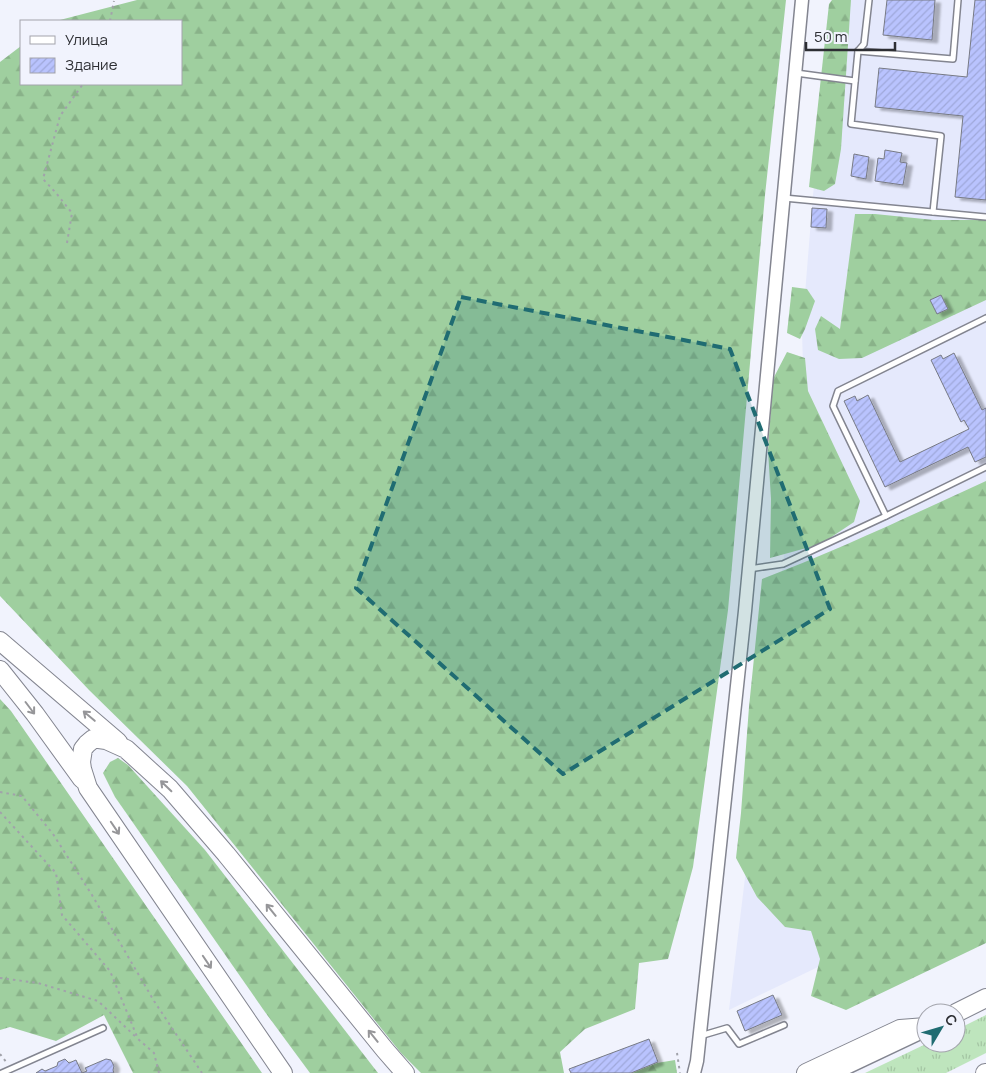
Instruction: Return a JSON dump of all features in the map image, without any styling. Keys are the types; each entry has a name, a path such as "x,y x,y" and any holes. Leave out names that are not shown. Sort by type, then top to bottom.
{"highway":[{"path":"0,641 89,716 170,789 226,854 405,1073"},
{"path":"0,670 35,714 88,788 283,1073"},
{"path":"88,788 81,762 83,749 87,744 93,739 99,738 126,749"},
{"path":"966,1008 986,998"},
{"path":"806,1073 900,1030 916,1028"}],"main road":[{"path":"831,1073 916,1032"}],"street":[{"path":"698,1069 749,569 802,0"}],"lane":[{"path":"869,0 864,44 858,51 851,124 942,136 933,212"},
{"path":"858,51 953,59 958,0"},
{"path":"795,73 855,81"},
{"path":"783,198 986,217"},
{"path":"886,516 833,406 838,392 986,318"},
{"path":"749,569 783,564 986,467"},
{"path":"700,1036 727,1028 739,1044 784,1025"},
{"path":"2,1073 13,1071 103,1028"}],"path":[{"path":"110,20 114,1"},
{"path":"67,243 72,213 43,179 60,116 83,85"},
{"path":"0,792 22,796 53,834 92,895 154,1001 202,1073"},
{"path":"0,812 56,873 62,915 110,971 138,1039"},
{"path":"0,978 38,983 98,1001 154,1053 159,1073"},
{"path":"677,1053 680,1073"}],"highlighted area":[{"path":"461,297 730,349 830,609 563,774 356,588"}],"shaded area":[{"path":"834,0 986,0 986,886 729,1010 783,564 803,367 802,331 813,195"}],"green space":[{"path":"137,0 786,0 765,195 728,610 693,867 668,959 639,963 635,1009 585,1029 560,1052 564,1073 421,1073 401,1053 187,786 89,690 0,596 0,62 20,47 20,85 182,85 182,20 60,20"},
{"path":"832,0 851,0 841,149 835,184 824,191 809,187 829,4"},
{"path":"855,214 875,214 934,220 986,220 986,300 862,358 839,359 818,350 815,329 821,316 840,329"},
{"path":"792,287 807,289 815,301 800,339 787,333"},
{"path":"787,352 805,358 808,391 860,501 854,522 821,544 770,558 771,499 768,450 773,379"},
{"path":"986,481 986,943 846,1010 811,996 820,959 811,931 785,927 757,897 736,858 762,579 847,544"},
{"path":"0,699 11,711 262,1073 133,1073 104,1015 56,1041 10,1027 0,1030"},
{"path":"118,758 128,765 205,850 378,1073 310,1073 265,1012 115,797 103,773 110,762"},
{"path":"986,1015 986,1053 946,1073 865,1073 916,1049 916,1053 966,1053 966,1025"},
{"path":"675,1060 677,1073 631,1073 657,1063"}],"building":[{"path":"887,0 935,0 932,40 883,35"},
{"path":"975,0 986,0 986,200 955,197 963,116 875,107 879,68 967,77"},
{"path":"885,150 902,153 900,162 907,163 903,185 875,181 878,158 884,159"},
{"path":"854,154 869,157 866,179 851,176"},
{"path":"812,208 827,209 826,228 811,227"},
{"path":"941,295 948,309 937,314 930,300"},
{"path":"954,353 982,410 986,408 986,457 975,462 968,447 885,487 844,401 855,396 857,401 868,395 900,462 969,429 964,420 961,422 931,360 941,355 943,359"},
{"path":"773,995 782,1015 745,1031 737,1011"},
{"path":"649,1039 658,1062 631,1073 571,1073 569,1069"},
{"path":"65,1059 69,1063 76,1060 82,1073 36,1073 42,1069 45,1071 57,1066 58,1062"},
{"path":"106,1059 111,1060 114,1066 114,1073 82,1073 87,1071 85,1068"}]}
